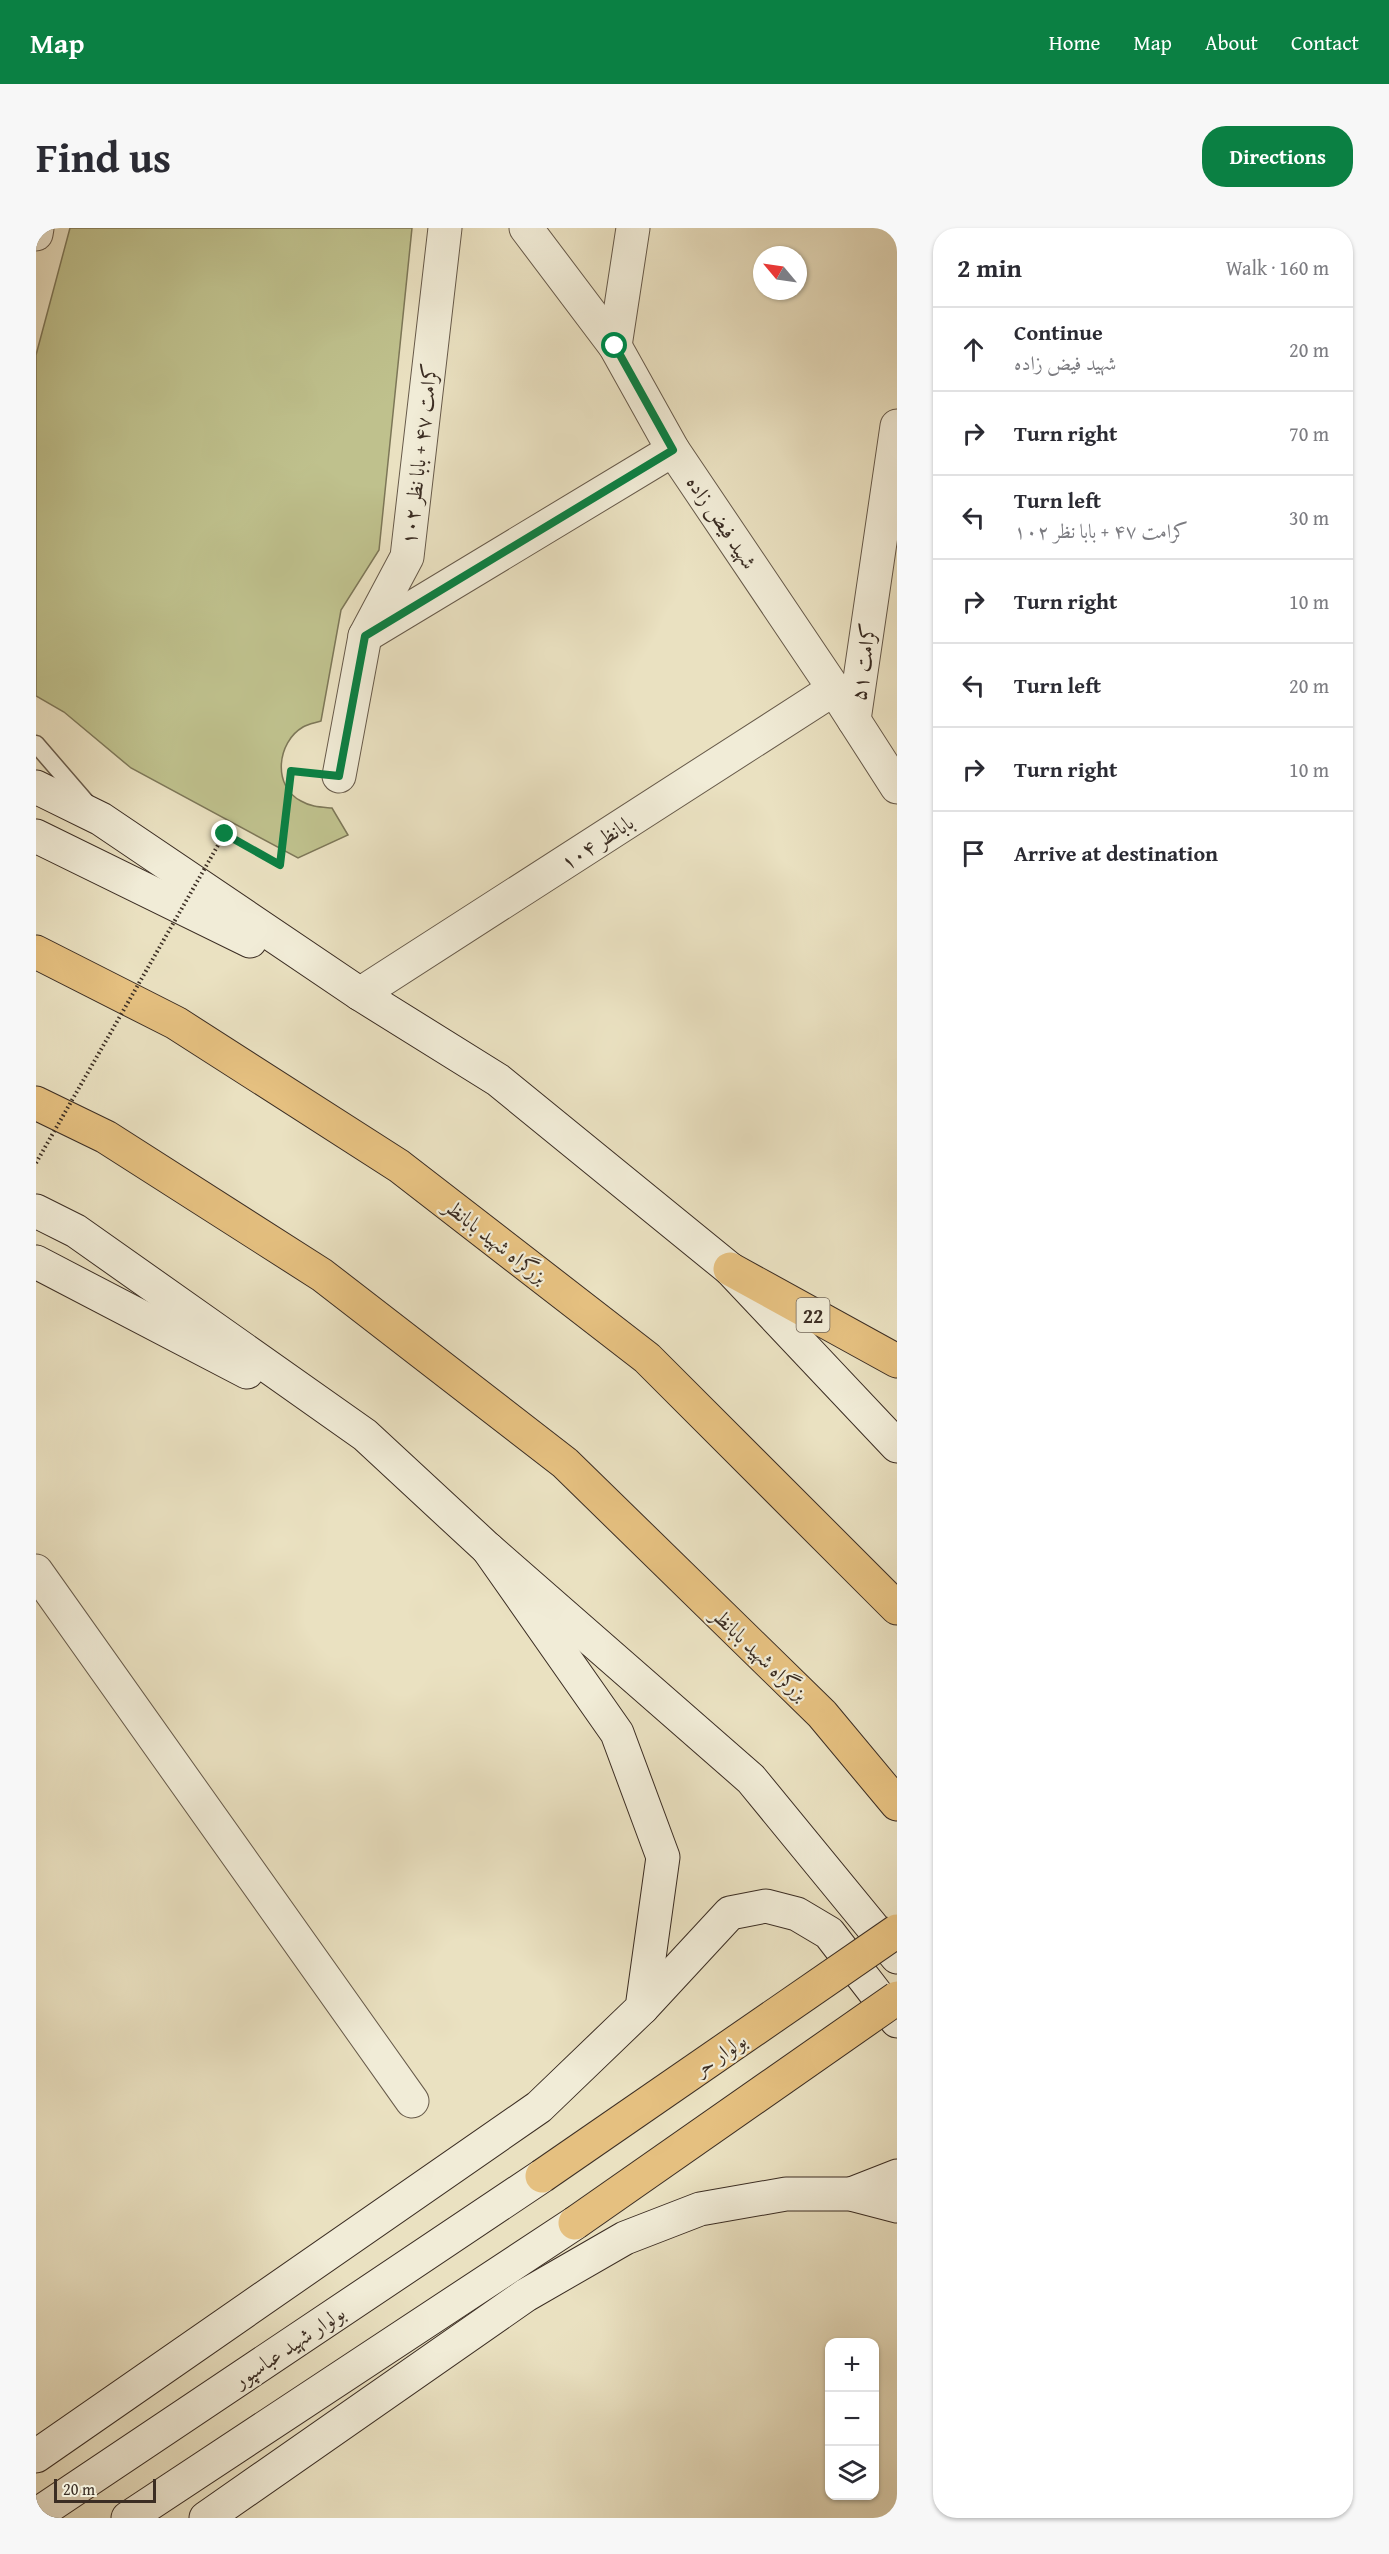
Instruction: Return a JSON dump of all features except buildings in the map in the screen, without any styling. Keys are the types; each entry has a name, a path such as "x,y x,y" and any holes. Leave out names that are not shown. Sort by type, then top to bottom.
{"main road":[{"path":"36,234 37,228"},
{"name":"کرامت ۴۷ + بابا نظر ۱۰۲","path":"339,776 365,636 407,557 445,228"},
{"name":"شهید فیض زاده","path":"526,228 615,346 673,450 897,787"},
{"path":"615,346 633,228"},
{"name":"کرامت ۵۱","path":"854,720 897,426"},
{"path":"365,636 673,450"},
{"name":"بابانظر ۱۰۴","path":"360,994 834,689"},
{"path":"36,787 100,819 360,994 498,1080 730,1269 897,1446"},
{"path":"36,836 360,994"},
{"name":"بزرگراه شهید بابانظر","path":"36,952 176,1023 399,1166 647,1358 897,1608"},
{"name":"بزرگراه شهید بابانظر","path":"36,1103 106,1137 322,1275 566,1463 822,1714 897,1804"},
{"path":"36,1211 76,1232 365,1435 488,1549 751,1779 897,1957"},
{"path":"36,1262 365,1435"},
{"name":"22","path":"730,1269 897,1361"},
{"path":"488,1549 617,1733 663,1857 642,2008"},
{"path":"36,1571 412,2101"},
{"path":"36,2456 539,2107 642,2008 730,1913 766,1906 797,1914 829,1933 897,2021"},
{"name":"بولوار حر","path":"542,2176 897,1931"},
{"path":"128,2518 574,2223 897,1998"},
{"name":"بولوار شهید عباسپور","path":"36,2516 542,2176"},
{"path":"851,2194 897,2176"},
{"path":"206,2518 526,2295 626,2238 700,2209 786,2194 851,2194 897,2206"}],"lane":[{"path":"36,744 100,819"}],"path":[{"path":"36,1162 225,834 280,865 291,771 339,776"}],"green space":[{"path":"70,228 412,228 379,550 341,610 321,721 305,726 294,734 283,753 281,764 285,785 292,794 309,804 332,808 348,835 298,858 131,768 64,712 36,696 36,355"}],"route":[{"path":"225,834 280,865 291,771 339,776 365,636 673,450 615,346"}]}
